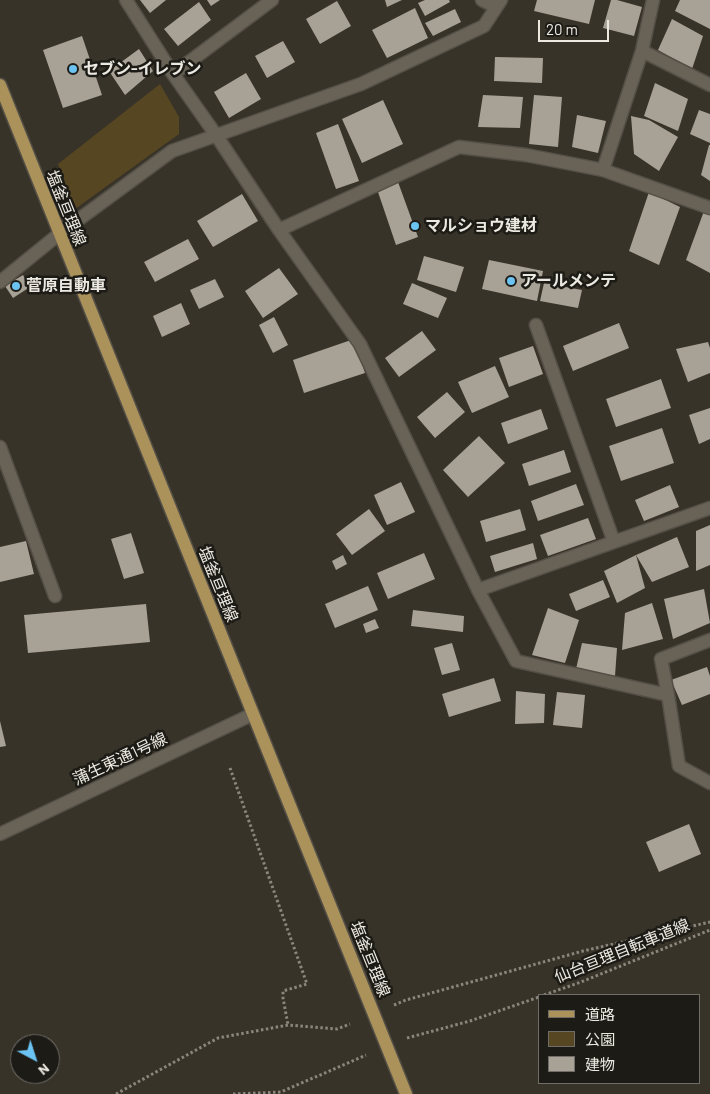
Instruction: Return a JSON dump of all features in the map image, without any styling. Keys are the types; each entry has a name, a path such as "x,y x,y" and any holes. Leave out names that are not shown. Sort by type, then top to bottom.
{"main road":[{"name":"塩釜亘理線","path":"0,85 406,1094"}],"street":[{"path":"126,0 173,74 279,230 360,344 478,590 516,661 668,694"},
{"path":"173,74 272,0"},
{"path":"0,282 59,234 172,150 361,84 484,26 498,4 482,0"},
{"path":"603,170 642,51 653,0"},
{"path":"642,51 710,85"},
{"path":"279,230 459,147 526,155 603,170 710,208"},
{"path":"536,325 614,542"},
{"path":"0,447 56,596"},
{"path":"478,590 710,508"},
{"path":"710,640 660,659 668,694 679,766 710,783"},
{"name":"蒲生東通1号線","path":"0,834 253,714"}],"path":[{"path":"230,768 307,984 283,991 288,1025"},
{"path":"394,1005 406,1000 583,951 710,922"},
{"name":"仙台亘理自転車道線","path":"547,994 710,930"},
{"name":"仙台亘理自転車道線","path":"407,1038 470,1022 538,997"},
{"path":"116,1094 218,1038 288,1025 337,1029 350,1024"},
{"path":"233,1094 281,1092 366,1055"}],"green space":[{"path":"160,84 179,117 179,134 75,209 58,164"}],"building":[{"path":"140,0 166,0 150,13"},
{"path":"207,0 220,0 211,6"},
{"path":"385,0 402,0 387,7"},
{"path":"425,0 449,0 450,2 425,16 418,3"},
{"path":"537,0 595,0 589,24 534,11"},
{"path":"611,0 642,7 634,36 603,28"},
{"path":"680,0 710,0 710,29 675,11"},
{"path":"337,1 351,26 320,44 306,19"},
{"path":"199,2 211,20 178,46 164,29"},
{"path":"415,8 428,38 387,58 372,30"},
{"path":"455,9 461,22 433,36 425,23"},
{"path":"672,19 703,36 692,69 658,50"},
{"path":"82,36 102,95 63,108 43,50"},
{"path":"283,41 295,62 267,78 255,56"},
{"path":"139,49 153,71 125,95 109,71"},
{"path":"495,57 543,58 542,83 494,81"},
{"path":"246,73 261,99 229,118 214,92"},
{"path":"655,83 688,99 678,131 644,116"},
{"path":"483,95 523,97 520,128 478,127"},
{"path":"534,95 562,97 558,147 529,144"},
{"path":"383,100 403,144 362,163 342,119"},
{"path":"699,110 710,114 710,143 690,134"},
{"path":"577,115 606,121 598,153 572,147"},
{"path":"631,116 649,120 678,137 659,171 634,154"},
{"path":"338,124 359,181 336,189 316,133"},
{"path":"710,145 710,181 701,175"},
{"path":"398,182 418,237 396,245 378,192"},
{"path":"649,192 680,207 659,265 629,251"},
{"path":"242,194 258,221 213,247 197,221"},
{"path":"704,211 710,213 710,273 686,260"},
{"path":"188,239 199,259 155,282 144,262"},
{"path":"424,256 464,267 456,292 417,280"},
{"path":"489,260 543,271 537,301 482,289"},
{"path":"279,268 298,294 263,318 245,291"},
{"path":"23,275 30,287 13,298 5,286"},
{"path":"215,279 224,297 199,309 190,290"},
{"path":"412,283 447,298 438,318 403,304"},
{"path":"544,283 582,290 578,308 540,301"},
{"path":"181,303 190,324 162,337 153,316"},
{"path":"274,317 288,345 273,353 259,325"},
{"path":"619,323 629,348 573,371 563,346"},
{"path":"422,331 436,350 399,377 385,358"},
{"path":"354,339 365,373 304,393 293,360"},
{"path":"708,342 710,348 710,373 688,382 676,349"},
{"path":"533,346 543,374 509,387 499,358"},
{"path":"495,366 509,397 472,413 458,382"},
{"path":"661,379 671,408 616,427 606,399"},
{"path":"447,392 465,412 435,438 417,417"},
{"path":"710,408 710,439 699,444 689,415"},
{"path":"541,409 548,429 508,444 501,423"},
{"path":"662,428 674,463 621,481 609,446"},
{"path":"479,436 505,463 468,497 443,470"},
{"path":"564,450 571,472 529,486 522,464"},
{"path":"401,482 415,512 387,525 374,495"},
{"path":"576,484 584,505 538,521 531,501"},
{"path":"670,485 679,507 644,521 635,500"},
{"path":"369,509 385,531 352,555 336,534"},
{"path":"520,509 526,530 486,542 480,521"},
{"path":"588,518 596,539 548,556 540,535"},
{"path":"710,525 710,565 696,571 696,531"},
{"path":"131,533 144,573 124,579 111,539"},
{"path":"677,537 689,567 652,582 636,555"},
{"path":"26,541 34,574 0,582 0,547"},
{"path":"533,543 537,559 495,572 490,556"},
{"path":"424,553 435,579 388,599 377,573"},
{"path":"343,555 347,564 336,570 332,561"},
{"path":"636,555 645,588 617,603 604,571"},
{"path":"603,580 610,597 576,611 569,594"},
{"path":"368,586 378,610 335,628 325,604"},
{"path":"704,589 710,623 673,639 664,599"},
{"path":"652,603 663,639 622,650 625,613"},
{"path":"146,604 150,642 28,653 24,615"},
{"path":"548,608 579,620 565,663 532,655"},
{"path":"413,610 464,616 463,632 411,626"},
{"path":"375,619 379,628 366,633 363,624"},
{"path":"452,643 460,670 442,675 434,648"},
{"path":"582,643 617,648 615,676 576,669"},
{"path":"707,667 710,676 710,694 682,705 671,680"},
{"path":"494,678 501,701 449,717 442,694"},
{"path":"516,691 545,694 544,723 515,724"},
{"path":"557,692 585,695 582,728 553,725"},
{"path":"0,721 6,746 0,747"},
{"path":"689,824 701,854 659,872 646,842"}],"place":[{"name":"セブン-イレブン","path":"73,69"},
{"name":"マルショウ建材","path":"415,226"},
{"name":"アールメンテ","path":"511,281"},
{"name":"菅原自動車","path":"16,286"}]}
